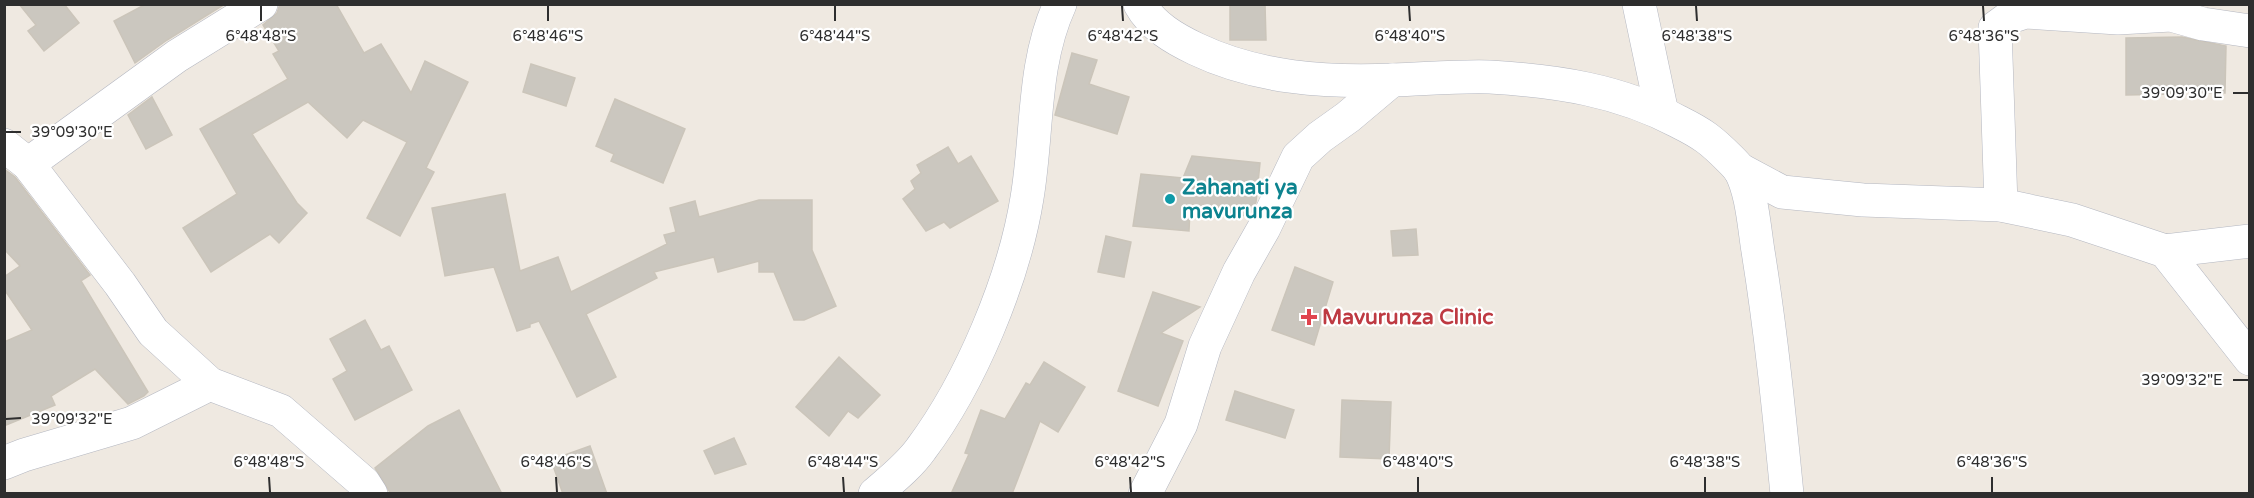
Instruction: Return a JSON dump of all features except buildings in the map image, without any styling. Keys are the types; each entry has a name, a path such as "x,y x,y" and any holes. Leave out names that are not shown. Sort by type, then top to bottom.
{"street":[{"path":"261,4 16,155 120,284 153,332 210,384 281,411 364,483 371,494"},
{"path":"875,494 912,459 944,414 978,348 1006,280 1027,198 1038,87 1044,53 1053,19 1060,4"},
{"path":"1140,4 1162,29 1183,43 1210,56 1242,67 1314,79 1392,80 1459,77 1560,83 1615,94 1662,112 1708,136 1739,169 1782,192 1810,196 2001,205 2072,220 2166,252 2250,241"},
{"path":"1639,4 1662,112"},
{"path":"2001,205 1995,28 2010,17 2025,12 2118,18 2171,15 2203,24 2250,31"},
{"path":"1145,494 1180,424 1205,346 1239,272 1264,228 1298,157 1392,80"},
{"path":"1739,169 1750,201 1769,317 1787,494"},
{"path":"2166,252 2250,359"},
{"path":"4,463 132,423 210,384"}],"place":[{"name":"Zahanati ya mavurunza","path":"1170,199"},
{"name":"Mavurunza Clinic","path":"1309,317"}]}
